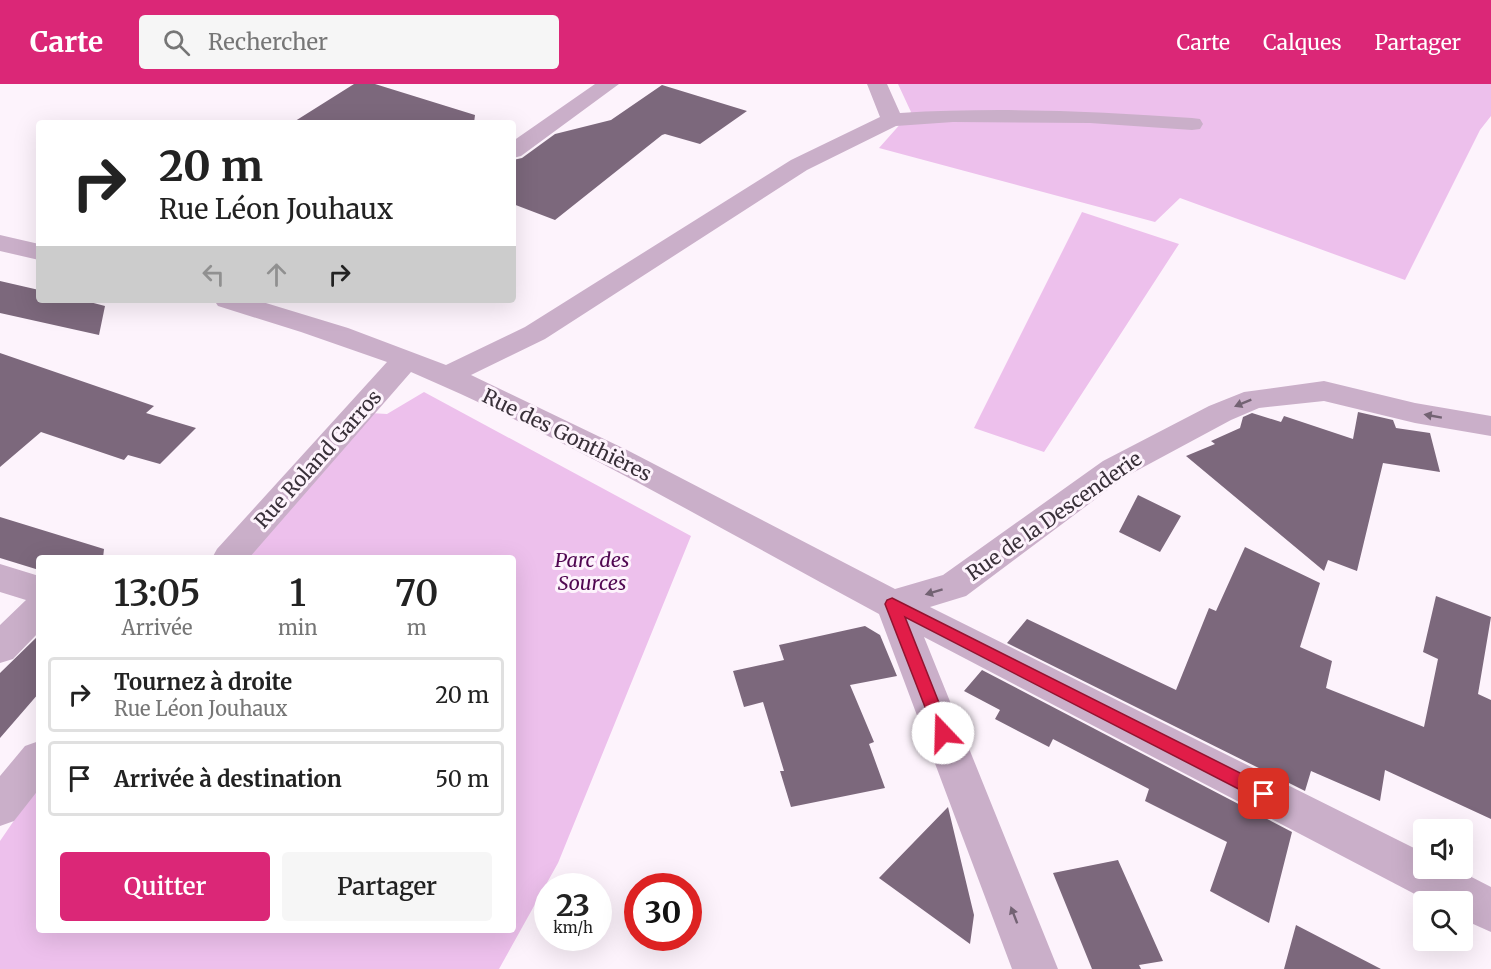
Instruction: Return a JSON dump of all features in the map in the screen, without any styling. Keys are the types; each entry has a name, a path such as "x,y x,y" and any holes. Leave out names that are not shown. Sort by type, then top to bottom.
{"street":[{"path":"516,149 609,84"},
{"path":"877,84 892,120"},
{"path":"446,376 535,333 799,165 892,120 953,116 1067,117 1192,124"},
{"path":"0,243 36,251"},
{"name":"Rue des Gonthières","path":"251,303 291,308 323,328 446,376 572,434 892,604 1491,910"},
{"name":"Rue Roland Garros","path":"233,555 406,360"},
{"name":"Rue de la Descenderie","path":"892,604 954,586 1114,470 1220,413 1254,399 1324,391 1415,413 1491,426"},
{"path":"0,578 36,589"},
{"path":"892,604 1035,969"},
{"path":"0,648 36,612"},
{"path":"0,807 36,763"}],"green space":[{"path":"898,84 1491,84 1491,116 1480,130 1405,280 1180,198 1155,222 879,148 911,112"},
{"path":"1082,212 1179,244 1044,452 974,428"},
{"name":"Parc des Sources","path":"424,392 691,536 558,863 552,873 534,873 534,906 499,969 0,969 0,841 36,788 36,933 516,933 516,555 243,555 370,413 387,414"}],"building":[{"path":"354,84 375,84 475,115 474,120 297,120"},
{"path":"662,85 747,111 700,144 662,135 555,220 516,205 516,159 522,158 555,134 611,120"},
{"path":"0,281 36,289 36,303 94,303 105,306 99,335 0,313"},
{"path":"0,353 154,406 146,413 196,428 160,464 128,455 124,460 41,432 0,467"},
{"path":"1358,412 1393,420 1396,428 1430,433 1440,472 1383,463 1357,571 1328,560 1324,571 1186,456 1215,444 1211,441 1240,428 1243,417 1252,413 1281,422 1284,416 1353,439"},
{"path":"1138,495 1181,516 1160,552 1119,532"},
{"path":"0,517 104,549 103,555 36,555 36,569 0,558"},
{"path":"1245,547 1320,583 1300,647 1332,661 1326,688 1424,727 1438,659 1423,652 1436,596 1491,617 1478,694 1491,700 1491,819 1385,770 1380,801 1311,771 1305,791 1007,643 1027,619 1176,690 1209,608 1216,611"},
{"path":"865,626 880,635 897,676 850,685 874,742 869,744 885,788 791,807 780,771 784,771 763,702 744,707 733,671 784,660 779,645"},
{"path":"36,638 36,696 0,738 0,673"},
{"path":"982,670 1292,832 1269,923 1210,891 1227,842 1145,801 1149,789 1053,739 1049,747 995,719 1000,710 964,691"},
{"path":"948,807 974,915 970,944 879,878"},
{"path":"1118,860 1163,961 1139,965 1141,969 1092,969 1053,873"},
{"path":"1296,925 1381,969 1284,969"}],"route":[{"path":"943,733 892,604 1264,794"}]}
